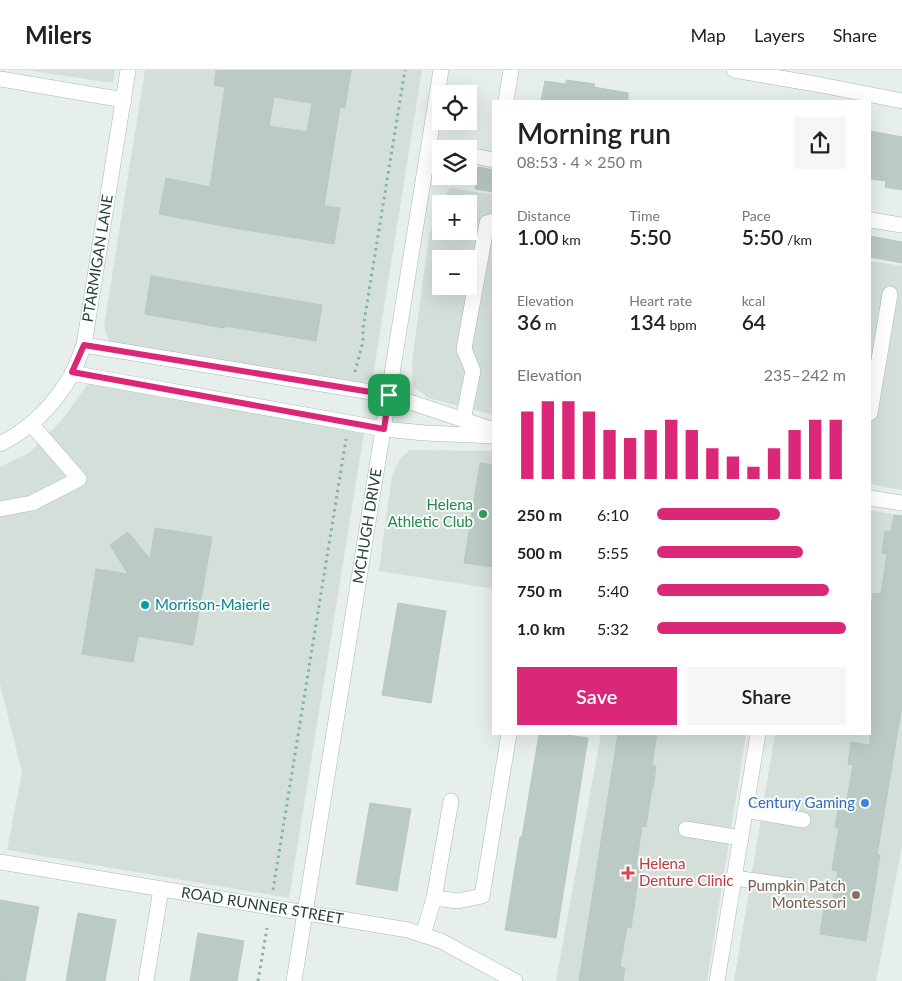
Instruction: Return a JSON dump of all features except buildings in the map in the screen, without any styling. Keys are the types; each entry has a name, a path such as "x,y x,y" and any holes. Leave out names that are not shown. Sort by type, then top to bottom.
{"street":[{"name":"PTARMIGAN LANE","path":"0,444 12,438 39,418 59,394 72,372 84,345 128,70"},
{"name":"MCHUGH DRIVE","path":"436,140 441,70"},
{"path":"506,100 511,70"},
{"path":"734,70 822,78 902,101"},
{"path":"0,79 124,100"},
{"path":"477,157 492,160"},
{"name":"MCHUGH DRIVE","path":"294,981 389,395 432,165"},
{"path":"871,220 902,225"},
{"path":"463,420 473,371 464,349 487,222 492,221"},
{"path":"871,407 890,294"},
{"path":"84,345 389,395 492,429"},
{"path":"72,372 384,429 492,436"},
{"path":"0,510 32,504 79,480 31,424"},
{"path":"871,498 902,504"},
{"path":"434,898 458,901 482,896 509,735"},
{"path":"717,981 758,735"},
{"path":"423,935 434,898 451,801"},
{"path":"745,810 803,820"},
{"path":"686,829 741,838"},
{"name":"ROAD RUNNER STREET","path":"0,862 408,930 441,941 515,981"},
{"path":"734,878 792,886"},
{"path":"146,981 161,889"}],"path":[{"path":"355,377 363,341 404,70"},
{"path":"273,890 347,433"},
{"path":"258,981 267,928"}],"shaded area":[{"path":"26,70 115,70 113,83"},
{"path":"145,70 422,70 373,376 359,386 109,341 104,326"},
{"path":"451,188 492,195 492,414 428,398 413,386 412,362 429,236 432,226 432,240 477,240 477,195 445,195"},
{"path":"871,261 902,266 902,490 871,484"},
{"path":"89,382 364,433 289,898 7,850 22,772 0,684 0,467 30,452 62,420"},
{"path":"410,450 492,451 492,589 379,571 392,475 400,459"},
{"path":"871,510 902,516 902,846 876,981 734,981 775,735 871,735"},
{"path":"601,735 746,735 707,981 556,981"}],"place":[{"name":"Helena Athletic Club","path":"483,514"},
{"name":"Morrison-Maierle","path":"145,605"},
{"name":"Century Gaming","path":"865,803"},
{"name":"Helena Denture Clinic","path":"628,873"},
{"name":"Pumpkin Patch Montessori","path":"856,895"}],"route":[{"path":"84,345 389,395 384,429 72,372 84,345"}]}
